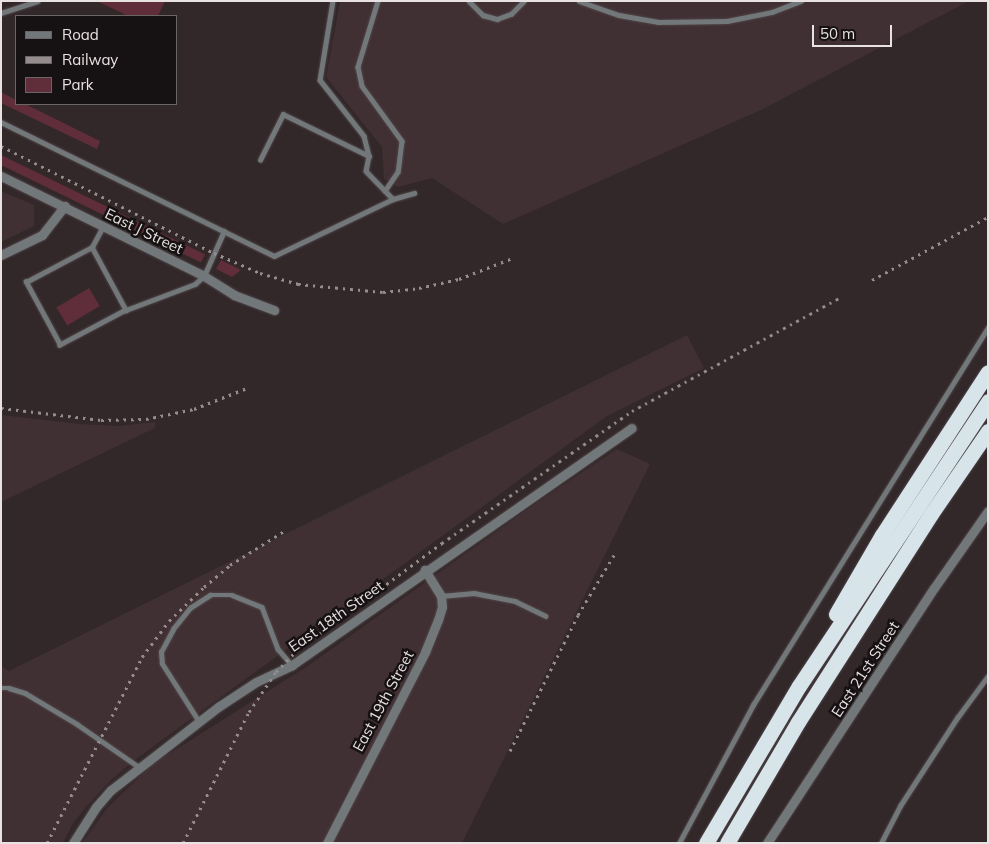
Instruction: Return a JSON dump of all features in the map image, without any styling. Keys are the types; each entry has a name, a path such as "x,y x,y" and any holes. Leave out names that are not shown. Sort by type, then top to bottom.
{"highway":[{"path":"799,686 863,566 988,372"},
{"path":"706,843 799,686 988,401"},
{"path":"727,843 798,722 930,514 988,432"}],"street":[{"name":"East J Street","path":"1,176 204,276 234,295 274,310"},
{"path":"1,255 42,236 65,206"},
{"name":"East 18th Street","path":"74,843 96,807 112,790 139,767 256,682 292,665 425,570 451,556 632,428"},
{"name":"East 21st Street","path":"768,843 934,588 988,511"},
{"path":"425,570 441,596"},
{"name":"East 19th Street","path":"327,843 425,652 442,607 441,596"}],"lane":[{"path":"1,13 37,1"},
{"path":"333,1 320,80 364,136 369,156 366,171 393,199"},
{"path":"378,1 358,67 362,86 402,141 398,172 385,191"},
{"path":"469,1 483,14 497,20 511,14 524,1"},
{"path":"582,2 619,15 658,22 727,21 772,12 800,1"},
{"path":"260,160 283,114 369,156"},
{"path":"1,122 274,256 393,199 414,193"},
{"path":"103,226 92,247 26,282 60,345 126,310 195,284 204,276 224,231"},
{"path":"92,247 126,310"},
{"path":"679,843 753,705 988,327"},
{"path":"441,596 474,593 515,601 546,616"},
{"path":"200,722 162,664 161,652 173,629 190,608 210,595 232,595 262,607 278,649 292,665"},
{"path":"881,843 900,806 957,718 988,676"},
{"path":"1,688 9,688 25,693 77,724 139,767"}],"shaded area":[{"path":"340,1 969,1 761,110 503,224 432,178 398,187 384,179 382,147 326,77"},
{"path":"1,191 34,205 34,226 1,242"},
{"path":"687,335 704,368 607,416 136,759 112,779 85,808 73,823 63,843 1,843 1,666 9,671"},
{"path":"1,415 80,424 118,426 155,422 155,428 1,502"},
{"path":"617,449 650,464 462,843 82,843 108,807 153,764 309,665 545,497"}],"green space":[{"path":"97,1 165,1 158,15 126,15"},
{"path":"1,92 15,99 15,105 27,105 100,141 97,149 1,103"},
{"path":"1,155 205,255 201,263 1,165"},
{"path":"221,260 241,270 232,277 216,269"},
{"path":"89,288 100,306 67,326 56,308"}],"railway":[{"path":"1,146 214,253 260,273 298,284 383,292 419,288 459,279 513,258"},
{"path":"872,280 988,217"},
{"path":"183,843 249,712 276,672 296,651 442,543 632,411 839,298"},
{"path":"1,408 101,420 146,419 194,409 247,388"},
{"path":"47,843 142,657 169,621 230,565 284,531"},
{"path":"510,751 578,615 614,555"}]}
